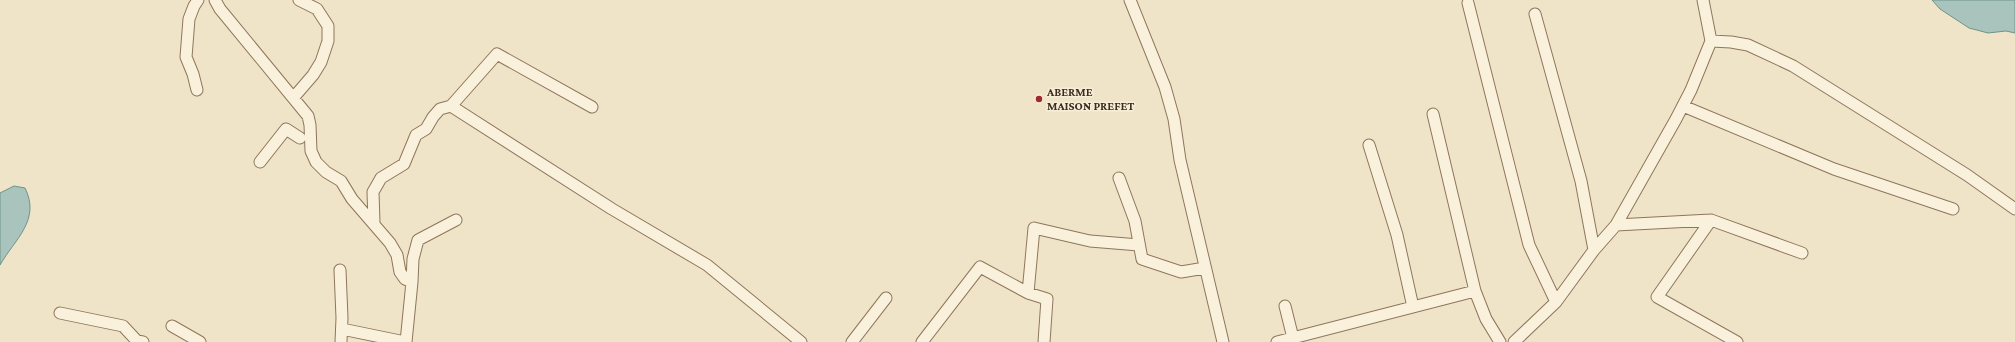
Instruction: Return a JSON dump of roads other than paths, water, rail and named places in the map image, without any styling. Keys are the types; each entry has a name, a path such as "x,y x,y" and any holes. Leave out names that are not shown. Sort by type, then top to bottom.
{"street":[{"path":"215,0 220,9 303,109 310,125 311,151 316,162 326,172 341,181 352,199 374,223 397,255 400,272 405,279 412,282"},
{"path":"294,97 313,75 321,62 328,41 328,26 317,9 300,0"},
{"path":"1130,0 1165,88 1174,119 1180,160 1223,342"},
{"path":"1514,342 1556,302 1594,250 1616,225 1683,106 1711,41 1703,0"},
{"path":"195,2 189,20 186,57 193,74 197,90"},
{"path":"1468,3 1529,245 1556,302"},
{"path":"1535,14 1581,181 1594,250"},
{"path":"1711,41 1731,42 1748,46 1793,66 1960,171 2015,209"},
{"path":"374,223 373,192 381,178 404,164 416,135 426,129 433,117 440,110 451,106 496,54 592,107"},
{"path":"451,106 612,209 707,264 801,342"},
{"path":"1683,106 1834,169 1954,209"},
{"path":"303,109 304,127 300,138 302,145 311,151"},
{"path":"1433,114 1475,291 1486,319 1500,342"},
{"path":"260,162 286,128 300,138"},
{"path":"1369,145 1397,235 1413,307"},
{"path":"1119,178 1135,221 1142,259 1181,272 1205,268"},
{"path":"342,329 406,342 413,259 418,240 456,220"},
{"path":"1616,225 1711,220 1802,253"},
{"path":"1711,220 1656,297 1737,342"},
{"path":"1028,293 1034,228 1090,241 1139,245"},
{"path":"922,342 980,267 1028,293 1047,299 1044,342"},
{"path":"340,270 341,342"},
{"path":"1277,342 1294,340 1475,291"},
{"path":"852,342 886,298"},
{"path":"1285,306 1294,340"},
{"path":"60,313 123,326 137,341 144,342"},
{"path":"172,326 200,342"}],"water":[{"path":"1932,0 2015,0 2015,33 2006,31 1988,33 1969,28 1940,9"},
{"path":"14,186 25,188 29,199 30,210 24,229 0,265 0,193"}],"place":[{"name":"ABERME MAISON PREFET","path":"1039,99"}]}
